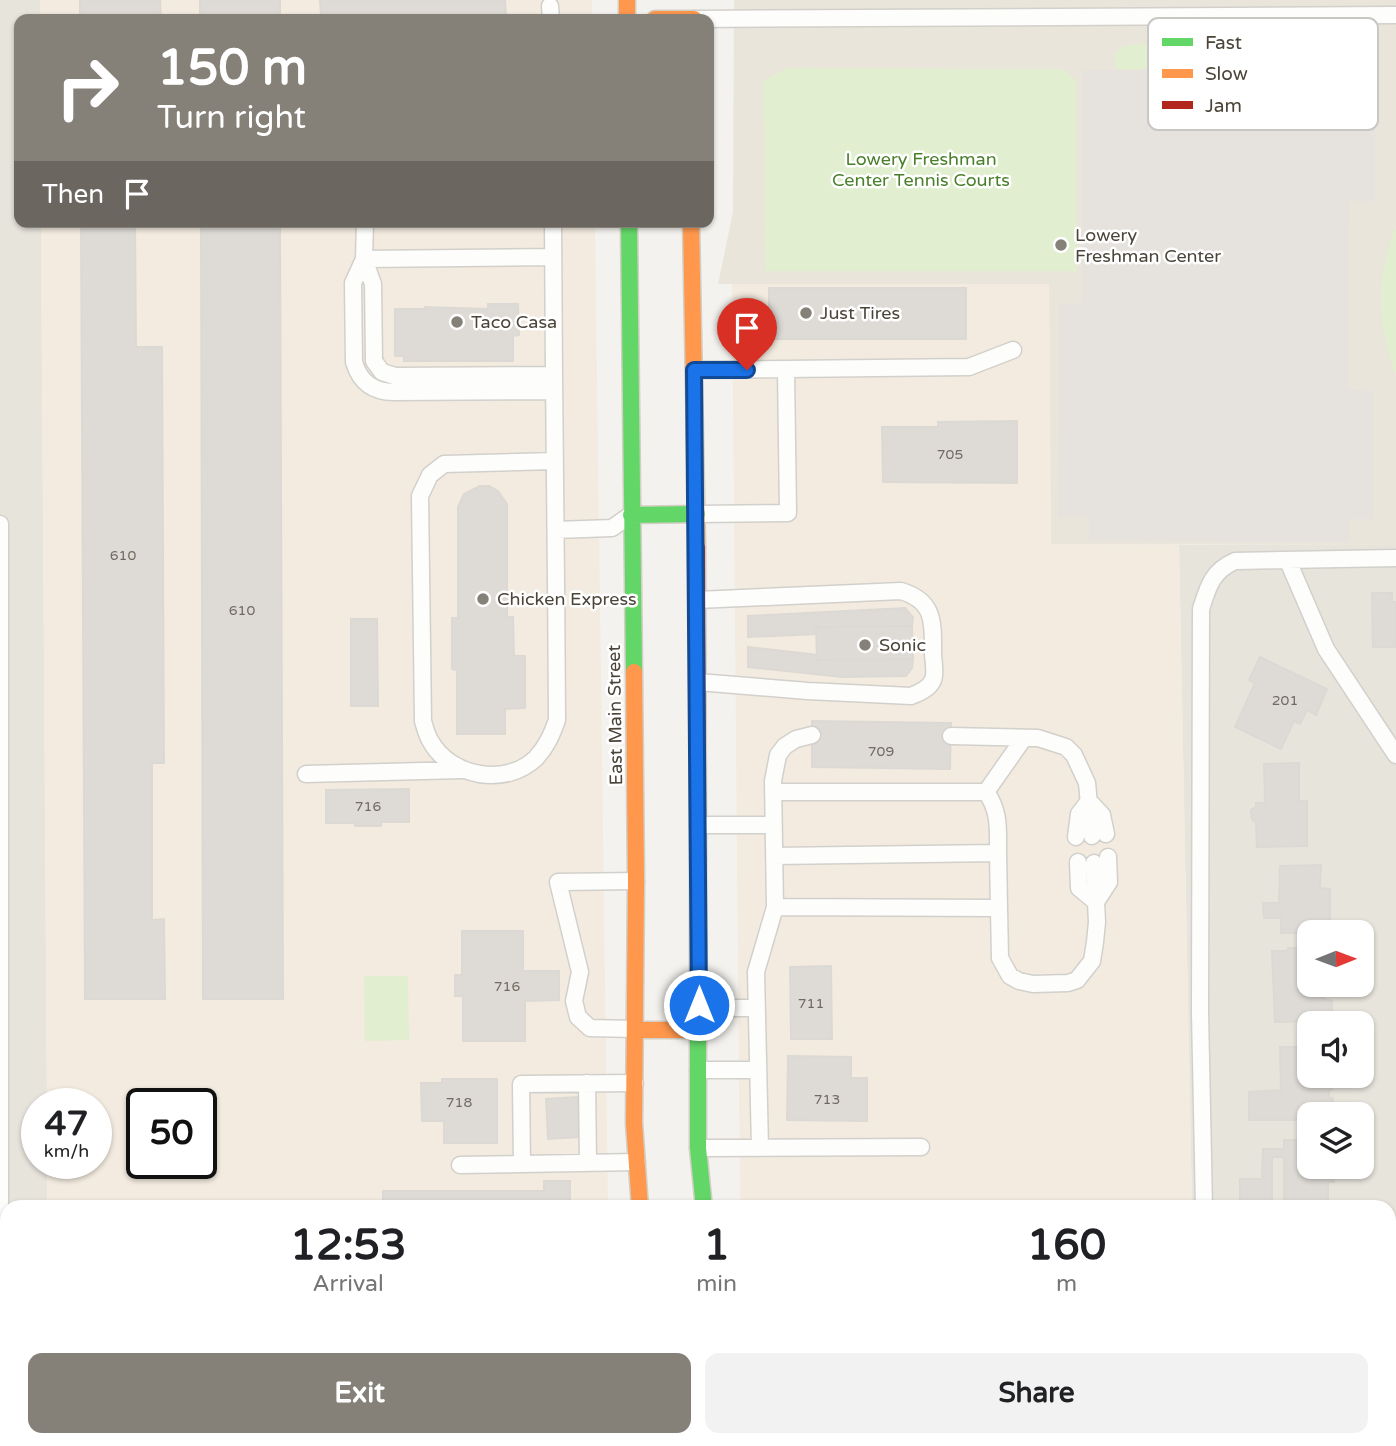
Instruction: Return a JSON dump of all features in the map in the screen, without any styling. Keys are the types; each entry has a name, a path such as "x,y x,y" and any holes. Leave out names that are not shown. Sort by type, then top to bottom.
{"main road":[{"name":"East Main Street","path":"629,228 636,881 634,1123 639,1200"},
{"path":"691,228 697,514 698,1148 703,1200"},
{"path":"631,515 697,514"},
{"path":"636,1030 699,1030"}],"lane":[{"path":"785,0 785,17"},
{"path":"714,19 1255,8 1396,15"},
{"path":"365,228 364,259 353,283 354,362 357,372 372,388 383,392 554,383"},
{"path":"552,228 556,530 557,720 549,742 534,760 513,772 490,776 465,770 447,761 431,743 423,721 420,496 430,475 444,464 555,461"},
{"path":"364,259 553,257"},
{"path":"694,370 969,367 1013,351"},
{"path":"697,514 788,513 786,370"},
{"path":"556,530 612,528 631,515"},
{"path":"0,524 0,1233"},
{"path":"1204,1200 1200,1012 1201,609 1209,581 1225,566 1235,561 1396,558"},
{"path":"1288,561 1326,649 1396,755"},
{"path":"697,600 901,591 912,594 929,610 933,631 933,680 924,691 911,695 808,691 698,682"},
{"path":"760,1148 756,972 775,907 773,792 778,755 796,739 812,735"},
{"path":"951,736 1024,738 1055,742 1066,747 1074,755 1087,783 1089,801 1102,815 1092,836 1079,814 1089,801"},
{"path":"986,792 1024,738"},
{"path":"306,774 465,770"},
{"path":"773,792 986,792"},
{"path":"986,792 995,804 998,821 1000,958 1010,976 1033,984 1068,983 1077,980 1092,961 1097,922 1096,902 1109,881 1093,861 1079,888 1096,902"},
{"path":"698,825 773,825"},
{"path":"774,856 998,853"},
{"path":"636,881 558,882 580,972 573,1001 578,1017 590,1027 636,1030"},
{"path":"775,907 999,908"},
{"path":"699,1030 730,1008 757,1008"},
{"path":"698,1070 758,1070"},
{"path":"587,1083 588,1163"},
{"path":"522,1164 521,1084 635,1083"},
{"path":"698,1148 921,1147"},
{"path":"460,1165 637,1162"}],"shaded area":[{"path":"0,0 40,0 40,14 14,14 14,228 41,228 47,1088 21,1088 21,1179 47,1179 47,1200 0,1200"},
{"path":"40,0 592,0 592,14 40,14"},
{"name":"Lowery Freshman Center","path":"734,0 1396,0 1396,545 1051,544 1049,284 718,284 733,212"},
{"path":"1083,70 1148,70 1148,130 1375,130 1375,201 1349,201 1348,390 1373,391 1373,519 1349,519 1349,542 1089,541 1089,517 1058,517 1059,304 1082,303"},
{"path":"41,228 595,228 608,1200 47,1200 47,1179 112,1179 112,1088 47,1088"},
{"path":"732,284 1049,284 1051,544 1179,545 1192,1200 740,1200"},
{"path":"1179,545 1396,545 1396,1200 1192,1200"}],"green space":[{"path":"1148,43 1148,69 1115,68 1115,55 1122,46"},
{"name":"Lowery Freshman Center Tennis Courts","path":"787,68 1062,69 1076,80 1077,271 765,271 764,80"},
{"path":"1396,227 1396,375 1385,338 1381,301 1384,264"},
{"path":"364,976 408,976 409,1040 365,1041"}],"building":[{"path":"80,0 160,0 161,14 80,14"},
{"path":"200,0 280,0 280,14 200,14"},
{"path":"320,0 505,0 506,14 321,14"},
{"path":"81,228 135,228 136,347 162,347 164,763 152,763 152,920 164,919 165,999 85,999"},
{"path":"201,228 280,228 283,999 203,999"},
{"path":"769,288 966,288 966,339 769,339"},
{"name":"Taco Casa","path":"488,304 518,304 519,335 513,336 513,361 404,361 404,356 395,356 395,309 488,309"},
{"path":"1017,421 1017,483 883,482 882,427 938,427 938,422"},
{"name":"Chicken Express","path":"480,486 489,486 498,491 507,504 507,617 513,617 514,656 525,656 525,708 505,709 505,734 457,734 457,670 452,669 452,618 458,618 458,507 464,494"},
{"path":"1372,593 1392,593 1392,602 1396,602 1396,647 1373,647"},
{"path":"905,608 913,617 912,626 816,627 817,634 748,637 748,616"},
{"path":"351,619 377,619 378,706 351,706"},
{"name":"Sonic","path":"912,626 913,659 817,660 816,627"},
{"path":"748,647 817,655 817,660 913,659 912,668 906,676 842,677 748,667"},
{"path":"1260,657 1327,689 1316,715 1307,710 1300,724 1294,721 1281,749 1235,727 1255,683 1249,680"},
{"path":"812,721 951,723 950,769 812,767"},
{"path":"1299,763 1299,801 1307,801 1307,846 1257,847 1256,823 1252,819 1251,810 1256,807 1256,803 1265,803 1264,764"},
{"path":"409,789 409,822 381,822 381,826 326,823 326,790"},
{"path":"1321,865 1320,888 1330,889 1330,920 1297,920 1297,933 1281,933 1281,918 1264,918 1263,903 1279,903 1280,866"},
{"path":"462,931 523,931 523,971 559,971 559,1000 525,1001 525,1041 463,1041 463,996 455,996 455,975 462,975"},
{"path":"1288,948 1297,948 1297,998 1324,998 1332,1001 1332,1011 1297,1011 1297,1022 1275,1022 1272,951 1287,951"},
{"path":"831,966 832,1039 791,1039 790,967"},
{"path":"1280,1047 1297,1047 1297,1088 1332,1088 1329,1090 1329,1098 1333,1098 1333,1102 1297,1102 1297,1120 1249,1120 1249,1092 1281,1090"},
{"path":"788,1056 851,1057 851,1078 867,1078 867,1121 787,1120"},
{"path":"442,1079 497,1079 497,1143 444,1143 444,1121 422,1121 421,1083 442,1083"},
{"path":"578,1097 580,1137 548,1139 546,1099"},
{"path":"1284,1140 1297,1140 1297,1179 1334,1179 1334,1182 1328,1182 1328,1200 1284,1200 1284,1157 1272,1157 1272,1200 1240,1200 1240,1179 1262,1179 1263,1149 1284,1149"},
{"path":"544,1181 570,1181 570,1200 383,1200 383,1191 544,1191"}],"traffic: fast":[{"path":"629,228 634,672"},
{"path":"631,515 697,514"},
{"path":"698,859 698,1148 703,1200"}],"traffic: slow":[{"path":"627,0 627,14"},
{"path":"691,228 697,548"},
{"path":"634,672 634,1123 639,1200"},
{"path":"636,1030 699,1030"}],"traffic: jam":[{"path":"697,548 698,859"}],"place":[{"name":"Lowery Freshman Center","path":"1061,245"},
{"name":"Just Tires","path":"806,313"},
{"name":"Taco Casa","path":"457,322"},
{"name":"Chicken Express","path":"483,599"},
{"name":"Sonic","path":"865,645"}],"route":[{"path":"699,1005 694,370 747,370"}]}
